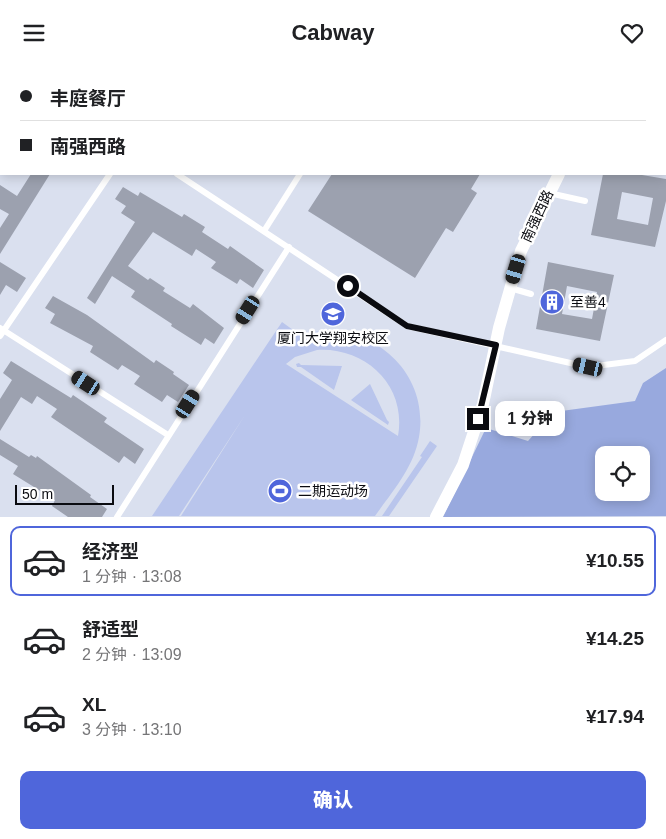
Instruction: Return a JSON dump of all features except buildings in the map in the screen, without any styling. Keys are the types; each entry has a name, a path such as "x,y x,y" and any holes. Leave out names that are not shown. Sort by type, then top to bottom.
{"street":[{"name":"南强西路","path":"436,517 463,465 483,404 510,288 521,251 559,175"}],"lane":[{"path":"109,175 1,331 168,435"},
{"path":"179,175 407,326 588,367 636,361 666,340"},
{"path":"264,231 299,175"},
{"path":"549,193 586,201"},
{"path":"117,517 289,247"},
{"path":"510,288 532,294"}],"shaded area":[{"path":"282,322 300,335 324,331 347,333 369,341 388,353 403,369 414,389 420,412 419,437 416,448 402,479 375,516 181,516 245,415 179,516 152,516","holes":["317,350 335,351 352,355 367,363 379,373 389,386 396,401 399,418 398,436 286,364 273,374 295,357"]},
{"path":"299,363 301,365 342,366 334,390 301,367 297,367 296,364"},
{"path":"666,368 666,516 443,517 486,428 528,441 554,412 635,401 643,383"},
{"path":"370,384 389,422 388,425 351,400"},
{"path":"430,441 437,446 389,516 382,516 422,457 420,456"}],"place":[{"name":"至善4","path":"552,302"},
{"name":"厦门大学翔安校区","path":"333,314"},
{"name":"二期运动场","path":"280,491"}],"route":[{"path":"348,286 407,326 496,345 478,419"}]}
